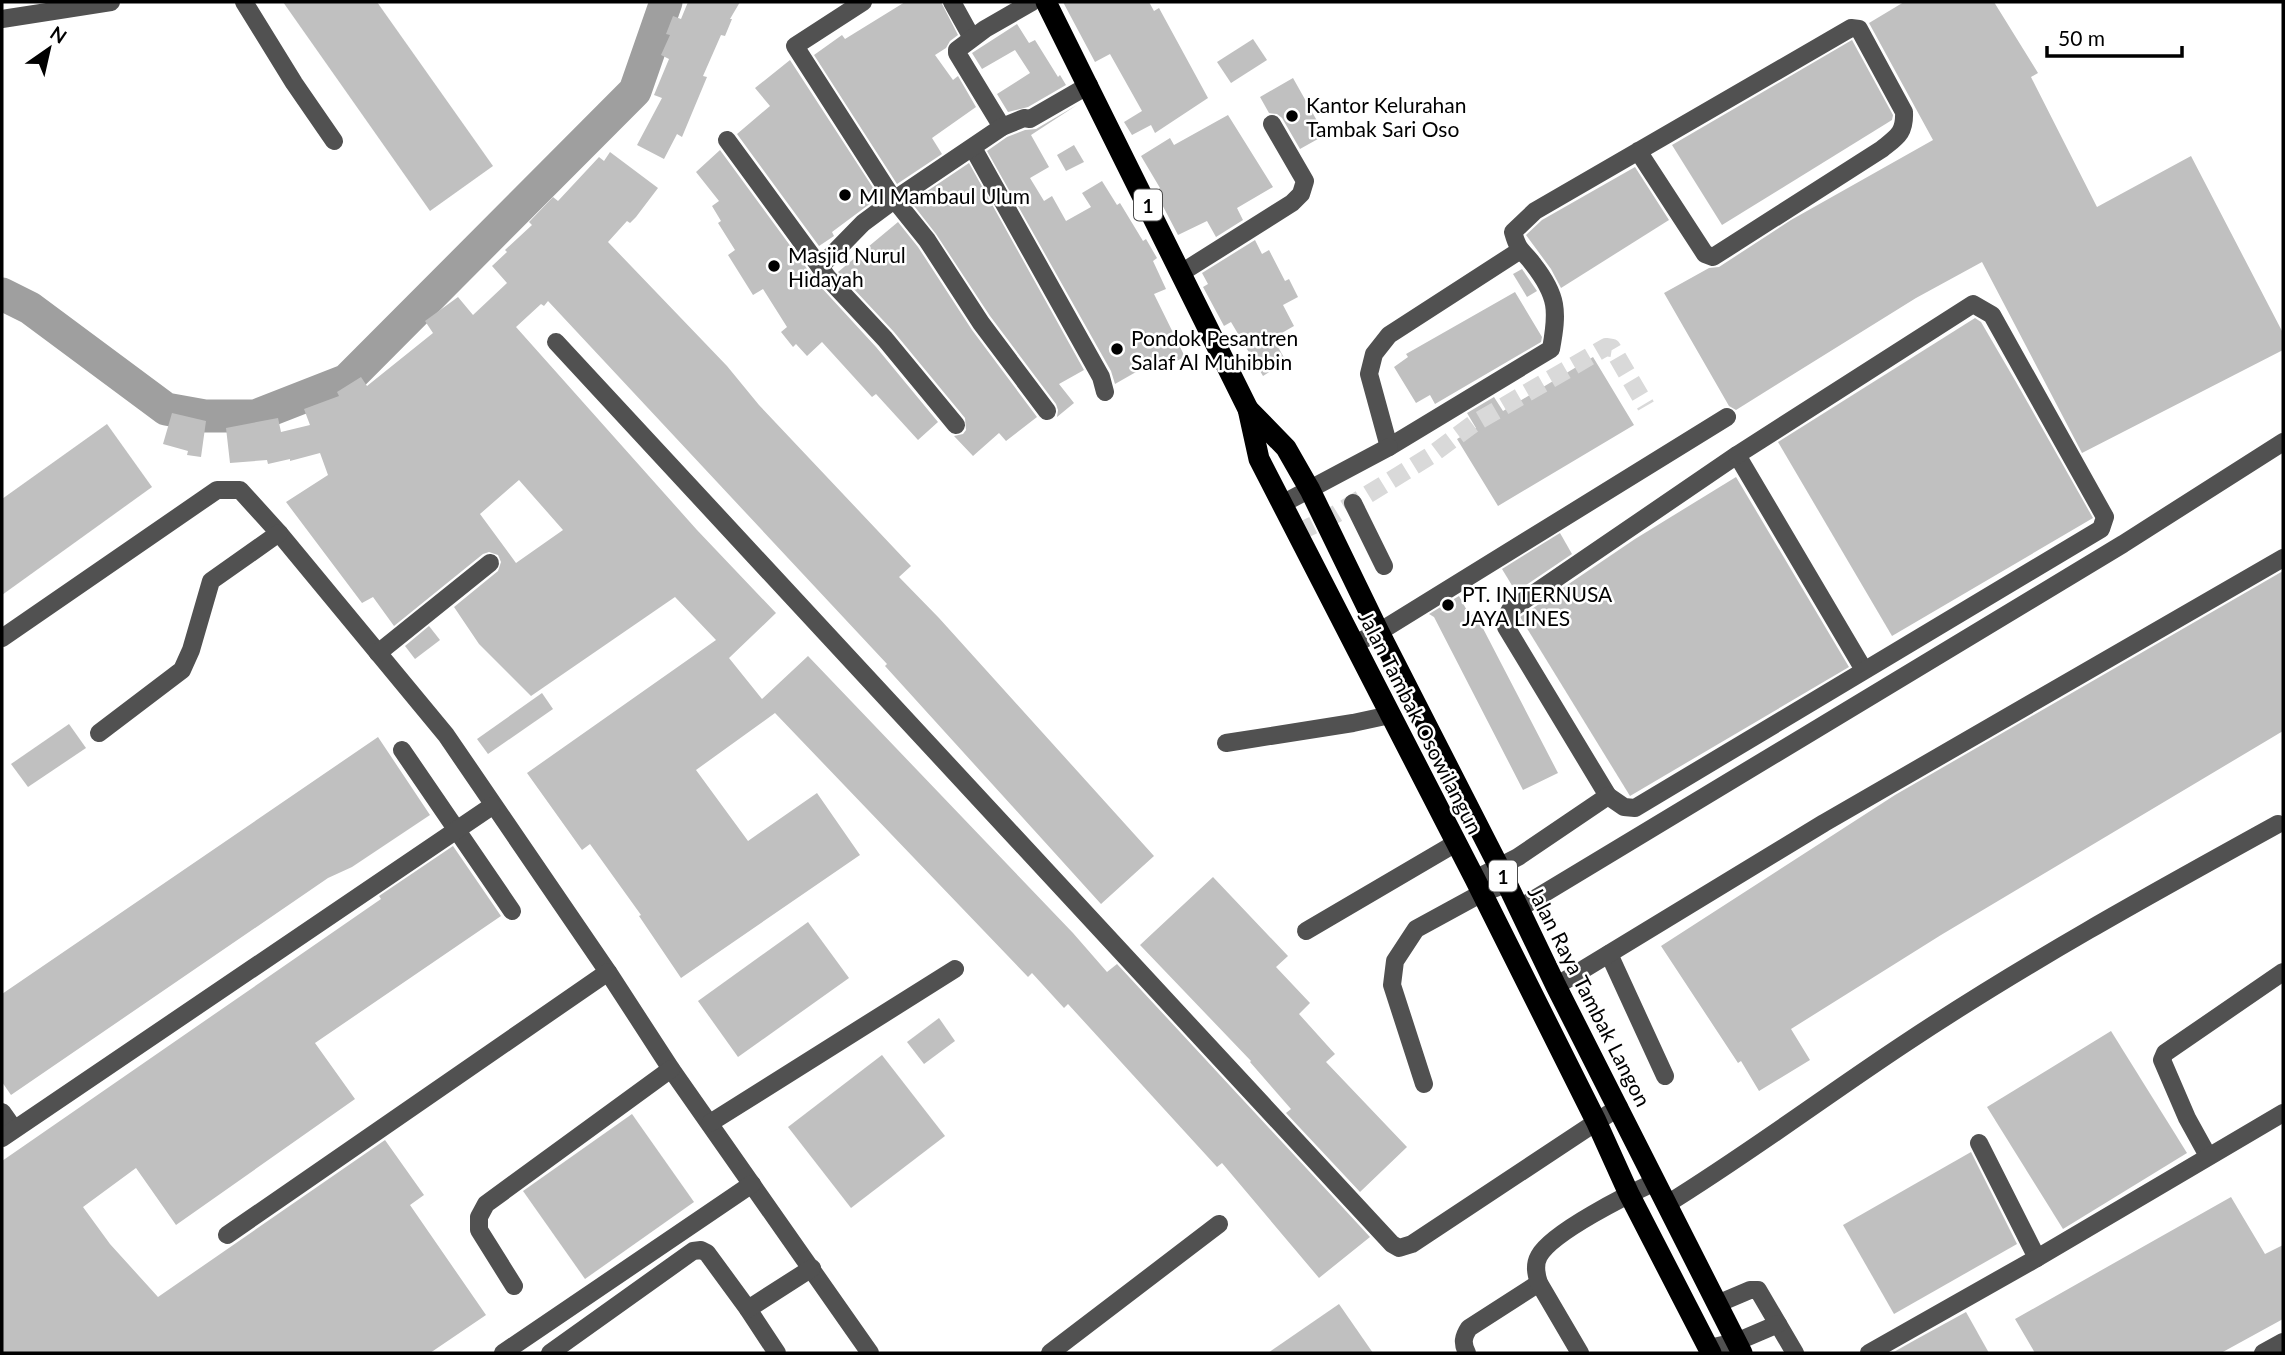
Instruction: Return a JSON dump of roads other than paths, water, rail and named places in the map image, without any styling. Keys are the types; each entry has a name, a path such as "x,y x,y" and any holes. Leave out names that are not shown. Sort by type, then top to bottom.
{"highway":[{"name":"1","path":"1046,2 1248,409"},
{"name":"Jalan Raya Tambak Langon","path":"1248,409 1286,448 1310,490 1739,1348"},
{"name":"Jalan Tambak Osowilangun","path":"1248,409 1259,459 1478,886 1596,1121 1629,1194 1710,1351"}],"street":[{"path":"2,19 111,2"},
{"path":"244,2 334,141"},
{"path":"863,2 795,46 894,200 927,240 981,323 1047,411"},
{"path":"952,2 972,38"},
{"path":"1002,127 957,50 1032,2"},
{"path":"1282,504 1389,447 1551,349 1557,317 1553,295 1531,261 1519,250 1513,232 1535,211 1638,151 1855,27 1859,29 1904,112 1905,125 1898,136 1882,149 1713,257 1705,254 1638,151"},
{"path":"820,267 863,223 894,200 1002,127 1024,118 1030,119 1089,85"},
{"path":"1181,273 1292,203 1301,194 1305,181 1272,124"},
{"path":"727,140 828,278 885,339 956,425"},
{"path":"973,148 1101,376 1105,392"},
{"path":"1389,447 1369,374 1374,354 1389,335 1519,250"},
{"path":"1973,304 1992,315 2105,517 2101,529 1864,670 1634,808 1624,807 1608,796 1506,627 1507,614 1737,455 1973,304"},
{"path":"556,342 1392,1244 1399,1248 1412,1244 1619,1107"},
{"path":"1354,644 1379,632 1727,417"},
{"path":"1518,909 2123,544 2283,442"},
{"path":"1737,455 1864,670"},
{"path":"2,638 217,489 240,490 279,533 446,735 671,1069 870,1353"},
{"path":"1353,503 1384,566"},
{"path":"99,733 182,670 191,650 211,581 279,533"},
{"path":"1556,986 1824,823 2283,558"},
{"path":"378,653 490,564"},
{"path":"1226,743 1391,715"},
{"path":"402,750 512,911"},
{"path":"1424,1084 1392,985 1395,961 1416,929 1478,886 1503,875 1518,857 1608,796"},
{"path":"2,1112 8,1134 492,806"},
{"path":"1667,1204 1726,1168 1905,1043 2100,922 2278,824"},
{"path":"1306,931 1456,843"},
{"path":"1609,954 1665,1076"},
{"path":"710,1123 955,969"},
{"path":"227,1234 608,972"},
{"path":"2208,1156 2187,1118 2162,1060 2165,1053 2283,972"},
{"path":"514,1286 479,1230 479,1217 486,1204 671,1069"},
{"path":"1869,1353 2283,1113"},
{"path":"1979,1143 2036,1258"},
{"path":"1580,1353 1539,1283 1536,1273 1539,1256 1557,1238 1629,1194 1655,1182"},
{"path":"503,1353 752,1184"},
{"path":"1050,1353 1219,1224"},
{"path":"550,1353 693,1251 701,1250 708,1253 777,1353"},
{"path":"748,1310 812,1268"},
{"path":"1467,1353 1463,1345 1469,1328 1539,1283"},
{"path":"1717,1304 1750,1290 1758,1290 1795,1353"},
{"path":"1710,1351 1739,1348 1778,1324"},
{"path":"2263,1353 2283,1342"}],"waterway":[{"path":"2,294 30,308 166,409 205,416 255,416 347,380 635,91 666,2"}],"tunnel":[{"path":"1297,533 1336,514 1430,456 1473,424 1606,347 1612,348 1646,406"}],"place":[{"name":"Kantor Kelurahan Tambak Sari Oso","path":"1292,116"},
{"name":"MI Mambaul Ulum","path":"845,195"},
{"name":"Masjid Nurul Hidayah","path":"774,266"},
{"name":"Pondok Pesantren Salaf Al Muhibbin","path":"1117,349"},
{"name":"PT. INTERNUSA JAYA LINES","path":"1448,605"}]}
